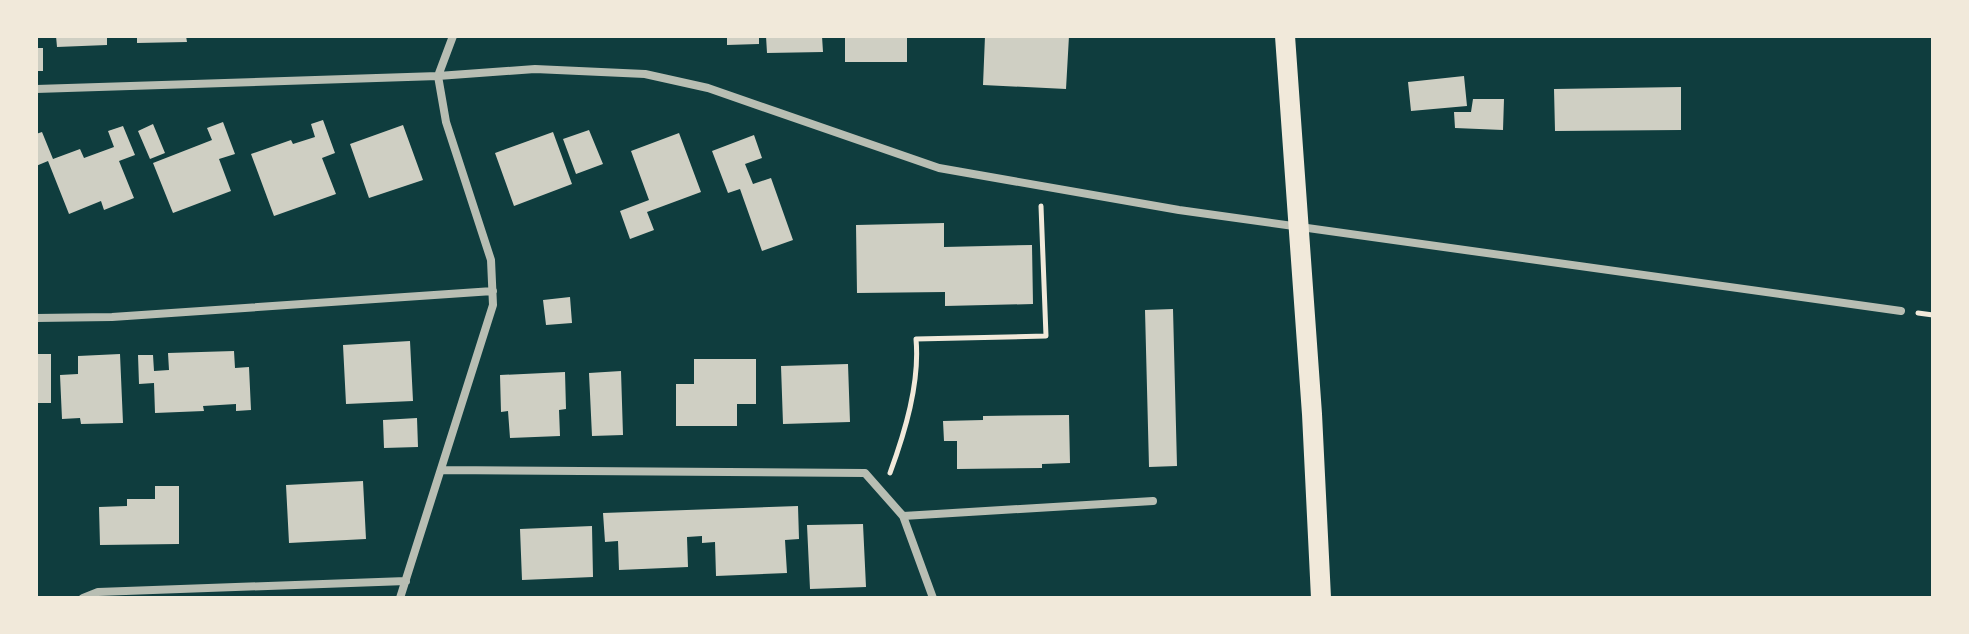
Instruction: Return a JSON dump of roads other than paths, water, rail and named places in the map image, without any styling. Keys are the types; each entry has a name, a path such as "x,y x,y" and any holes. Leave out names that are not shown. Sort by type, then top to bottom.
{"main road":[{"path":"1285,36 1312,414 1321,598"}],"street":[{"path":"400,598 486,328 493,291 491,260 446,122 438,76 453,36"},
{"path":"36,89 438,76 535,69 675,79 939,168 1179,210 1901,311"},
{"path":"36,318 112,317 493,291"},
{"path":"441,470 865,473 903,516 933,598"},
{"path":"903,516 1153,501"},
{"path":"83,598 98,592 406,581"}]}
